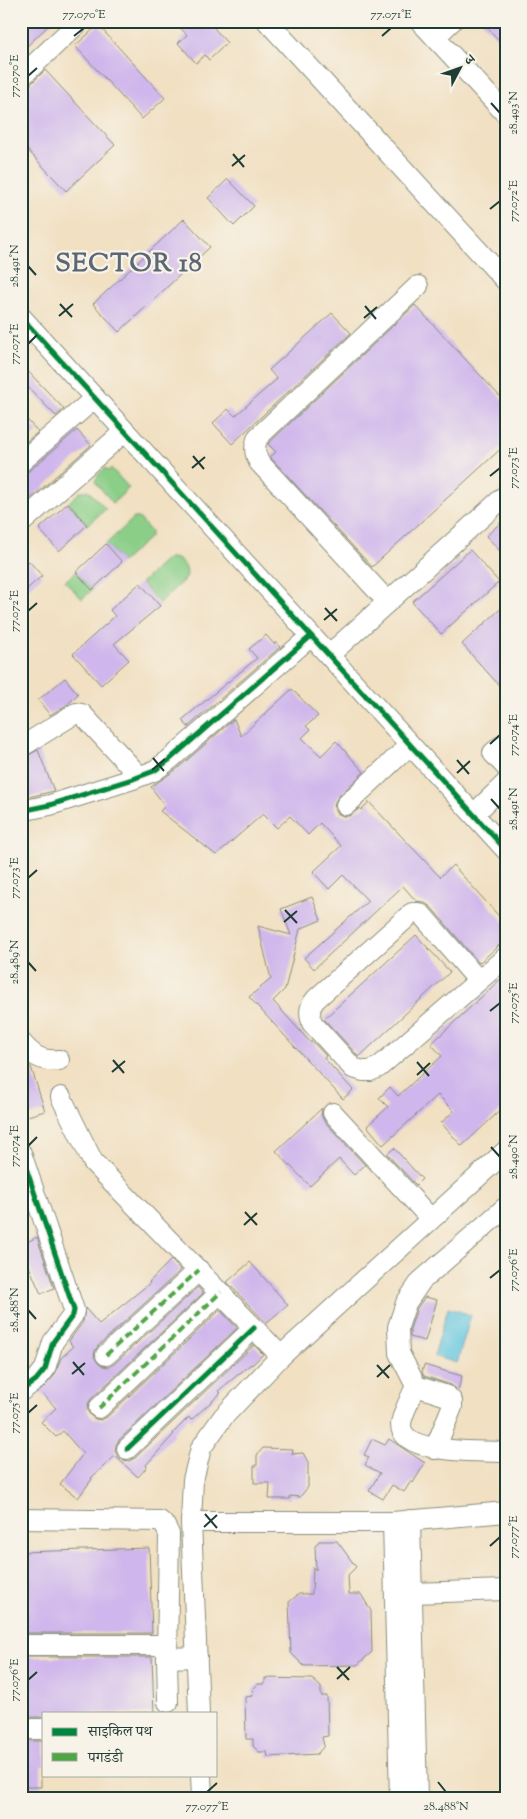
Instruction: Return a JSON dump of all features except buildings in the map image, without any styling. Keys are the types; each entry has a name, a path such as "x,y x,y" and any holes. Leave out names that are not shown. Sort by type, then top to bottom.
{"street":[{"path":"21,77 80,21"},
{"path":"267,21 506,281"},
{"path":"420,21 506,114"},
{"path":"435,37 452,21"},
{"path":"388,602 258,462 254,453 258,437 418,286"},
{"path":"23,322 504,845"},
{"path":"21,462 94,398"},
{"path":"21,523 125,431"},
{"path":"329,655 506,495"},
{"path":"21,811 50,805 154,771 311,636"},
{"path":"21,747 76,713 82,714 139,776"},
{"path":"506,742 493,753 506,767"},
{"path":"346,806 410,745"},
{"path":"474,814 506,783"},
{"path":"478,980 422,915 418,913 412,914 316,999 311,1005 309,1013 312,1023 353,1068 370,1071 378,1067 506,957"},
{"path":"21,1042 38,1059 59,1060"},
{"path":"61,1097 93,1162 281,1356"},
{"path":"333,1113 431,1219"},
{"path":"199,1712 191,1522 193,1480 201,1448 223,1417 281,1356 506,1151"},
{"path":"21,1153 74,1310 67,1324 53,1342 45,1368 36,1380 21,1391"},
{"path":"435,1449 452,1407 452,1401 447,1396 416,1386 399,1353 398,1327 406,1303 421,1281 502,1217"},
{"path":"106,1355 199,1270"},
{"path":"99,1408 221,1292"},
{"path":"126,1449 254,1328"},
{"path":"416,1386 401,1424 402,1432 409,1439 435,1449 506,1452"},
{"path":"191,1522 402,1521 506,1512"},
{"path":"21,1520 160,1521 165,1526 169,1534 168,1702"},
{"path":"402,1521 412,1593 405,1647"},
{"path":"402,1521 408,1761 417,1798"},
{"path":"412,1593 506,1590"},
{"path":"21,1645 167,1651 197,1657"},
{"path":"21,1729 42,1729"},
{"path":"400,1798 408,1761"},
{"path":"201,1776 202,1798"}],"green space":[{"path":"105,468 108,471 111,468 129,488 113,503 95,482 98,475"},
{"path":"88,490 106,509 87,525 68,503 80,492"},
{"path":"134,518 139,518 151,532 150,537 122,562 106,544"},
{"path":"168,558 176,559 183,563 187,574 186,578 159,603 141,583"},
{"path":"76,572 92,590 82,599 65,581"}],"water":[{"path":"448,1308 471,1315 457,1363 434,1356"}],"marked path":[{"path":"106,1355 199,1270"},
{"path":"99,1408 221,1292"}],"cycle path":[{"path":"21,317 506,850"},
{"path":"21,811 50,805 154,771 311,636"},
{"path":"21,1153 74,1310 73,1315 53,1342 45,1369 36,1380 21,1391"},
{"path":"127,1449 254,1328"}],"district":[{"name":"SECTOR 18","path":"129,262"}]}
